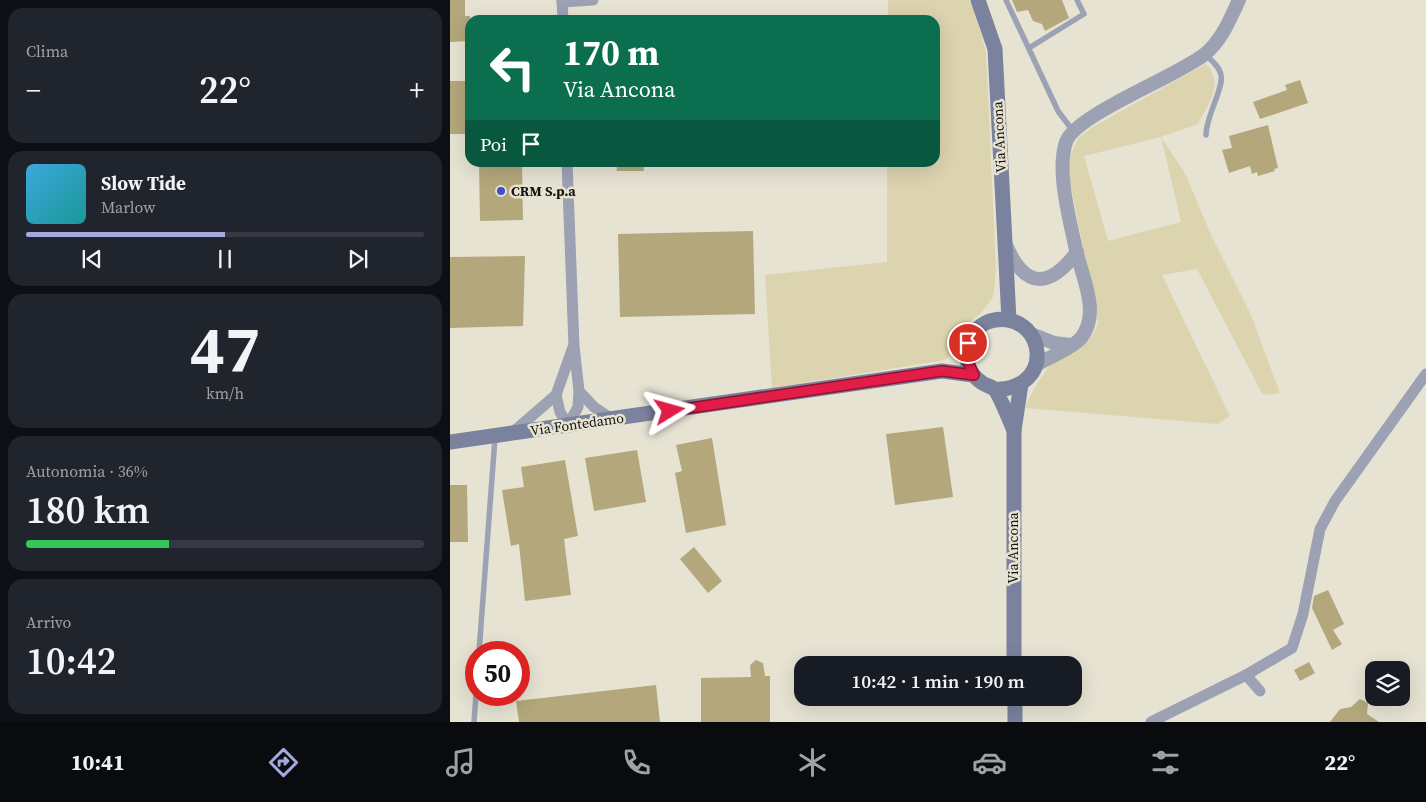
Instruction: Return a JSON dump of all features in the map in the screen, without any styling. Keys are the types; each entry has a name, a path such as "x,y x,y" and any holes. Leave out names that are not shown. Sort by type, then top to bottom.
{"main road":[{"name":"Via Ancona","path":"978,0 994,49 1009,320"},
{"name":"Via Ancona","path":"992,320 1007,277"},
{"path":"1021,384 1003,389 994,388 986,386 974,375 967,360 967,352 968,343 977,329 992,320 1009,320 1021,324 1031,334 1036,344 1036,365"},
{"name":"Via Fontedamo","path":"942,371 967,352"},
{"name":"Via Ancona","path":"1014,656 1014,430 1021,384 1027,379 1036,365"},
{"name":"Via Fontedamo","path":"450,442 942,371 974,375"},
{"name":"Via Ancona","path":"994,388 1014,430"},
{"path":"1015,706 1015,722"}],"street":[{"path":"562,15 562,1 593,0"},
{"path":"1036,365 1080,338 1089,322 1090,300 1077,252 1061,166 1066,141 1073,131 1084,122 1205,54 1222,35 1239,0"},
{"path":"556,395 560,412 568,425 578,407 579,391 574,346 567,167"},
{"path":"1006,245 1019,269 1032,279 1043,279 1054,275 1067,265 1077,252"},
{"path":"1031,334 1054,343 1070,345"},
{"path":"512,433 556,395 574,346"},
{"path":"1150,722 1246,676 1292,648 1302,614 1320,529 1335,501 1426,374"},
{"path":"579,391 594,407 612,419"},
{"path":"1246,676 1260,691"}],"lane":[{"path":"1006,0 1058,111 1073,131"},
{"path":"1028,48 1084,14 1077,0"},
{"path":"1205,54 1216,64 1222,75 1219,90 1206,124 1206,135"},
{"path":"480,641 495,436"},
{"path":"474,722 475,706"}],"shaded area":[{"path":"888,0 969,0 974,10 986,52 996,270 993,297 982,312 962,328 954,352 945,360 772,388 765,275 887,262 887,167 940,167 940,15 888,15"},
{"path":"1206,64 1212,72 1214,79 1213,94 1198,124 1161,137 1186,175 1212,237 1251,315 1280,393 1263,395 1197,269 1162,275 1230,416 1218,424 1025,408 1042,375 1051,364 1086,342 1098,323 1067,167 1079,137 1096,125","holes":["1161,137 1181,222 1108,241 1084,156"]}],"building":[{"path":"450,0 465,0 465,41 450,42"},
{"path":"1012,0 1062,0 1069,18 1045,31 1042,24 1033,21 1028,10 1017,12"},
{"path":"1300,80 1308,103 1260,119 1253,102 1287,90 1285,85"},
{"path":"450,81 465,81 465,134 450,134"},
{"path":"1268,125 1278,168 1274,169 1275,171 1258,176 1257,172 1252,174 1250,166 1229,173 1222,150 1232,148 1229,136"},
{"name":"CRM S.p.a","path":"479,167 522,167 523,220 480,221"},
{"path":"617,167 644,167 644,171 617,171"},
{"path":"753,231 755,314 620,317 618,234"},
{"path":"525,256 523,326 450,328 450,257"},
{"path":"943,427 953,497 895,505 886,434"},
{"path":"712,438 726,525 686,533 675,473 682,471 676,445"},
{"path":"637,450 646,502 594,511 585,458"},
{"path":"565,460 578,536 564,539 571,595 525,601 519,544 511,546 502,490 524,487 521,467"},
{"path":"450,485 467,485 468,542 450,542"},
{"path":"694,547 722,581 708,593 680,559"},
{"path":"1328,590 1344,624 1333,630 1342,644 1332,650 1312,608 1314,596"},
{"path":"756,660 763,663 765,676 770,676 770,722 701,722 701,678 751,677 750,665"},
{"path":"1309,662 1315,673 1300,681 1294,670"},
{"path":"656,685 660,722 519,722 517,706 530,706 530,699"},
{"path":"1360,699 1365,702 1365,706 1368,706 1367,714 1379,722 1330,722 1340,709 1351,707"}],"place":[{"name":"CRM S.p.a","path":"501,191"}],"route":[{"path":"670,411 942,371 974,375 969,368 967,360 968,343"}]}
